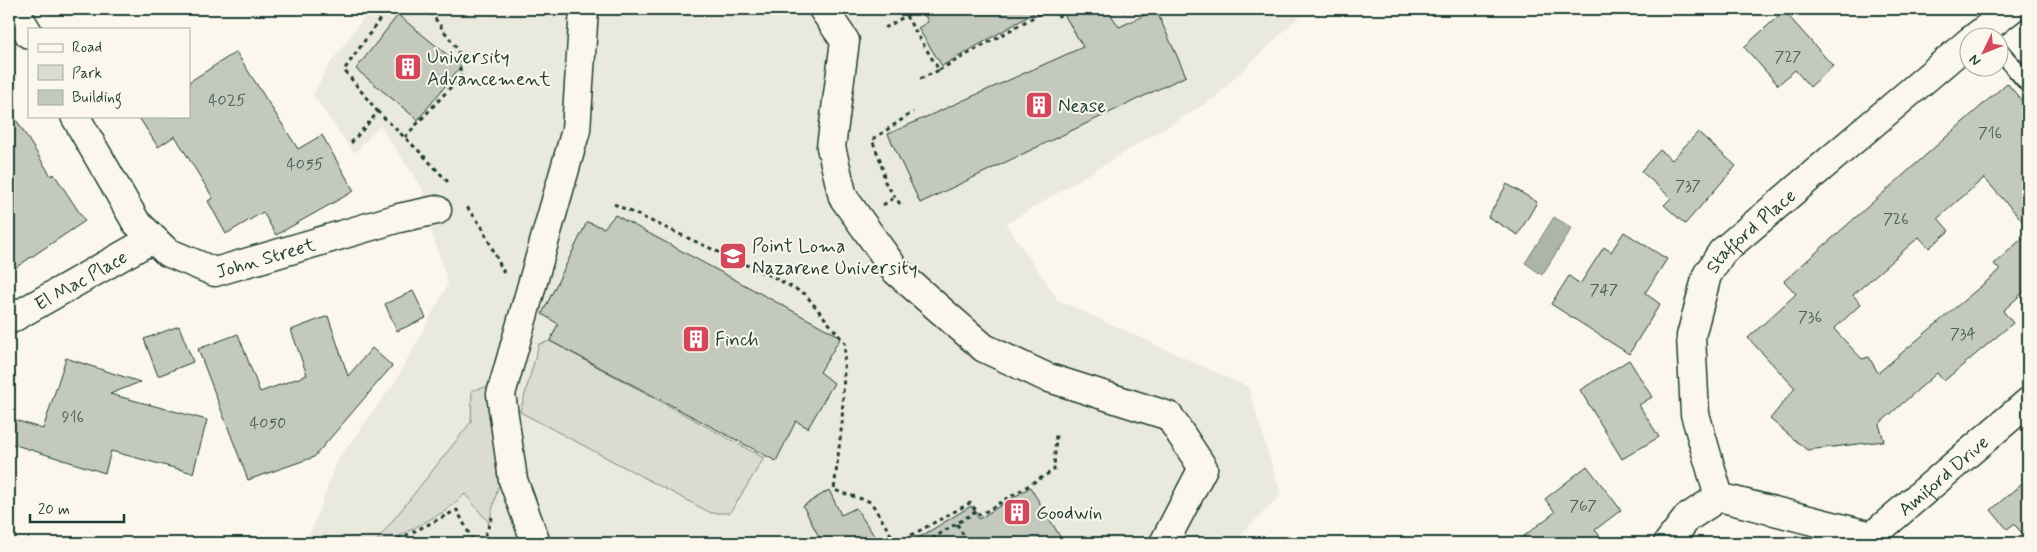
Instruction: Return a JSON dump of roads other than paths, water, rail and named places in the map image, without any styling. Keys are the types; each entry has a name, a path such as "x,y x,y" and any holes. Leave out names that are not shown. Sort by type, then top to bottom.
{"street":[{"path":"14,9 28,32"},
{"path":"536,543 513,480 500,394 576,130 584,9"},
{"path":"823,9 845,41 831,147 843,198 896,271 984,348 1046,377 1169,416 1203,468 1164,543"},
{"name":"Stafford Place","path":"1994,28 2011,9"},
{"name":"Stafford Place","path":"1719,497 1695,414 1690,336 1707,275 1722,252 1960,59"},
{"name":"John Street","path":"77,118 136,222 167,252 215,272 399,218 438,210"},
{"name":"El Mac Place","path":"9,320 152,239"},
{"name":"Amiford Drive","path":"1719,497 1884,540 2028,402"},
{"path":"1668,543 1687,518 1719,497"}],"lane":[{"path":"2010,66 2028,84"}],"place":[{"name":"University Advancement","path":"408,67"},
{"name":"Nease","path":"1039,105"},
{"name":"Point Loma Nazarene University","path":"733,256"},
{"name":"Finch","path":"696,339"},
{"name":"Goodwin","path":"1017,512"}]}
